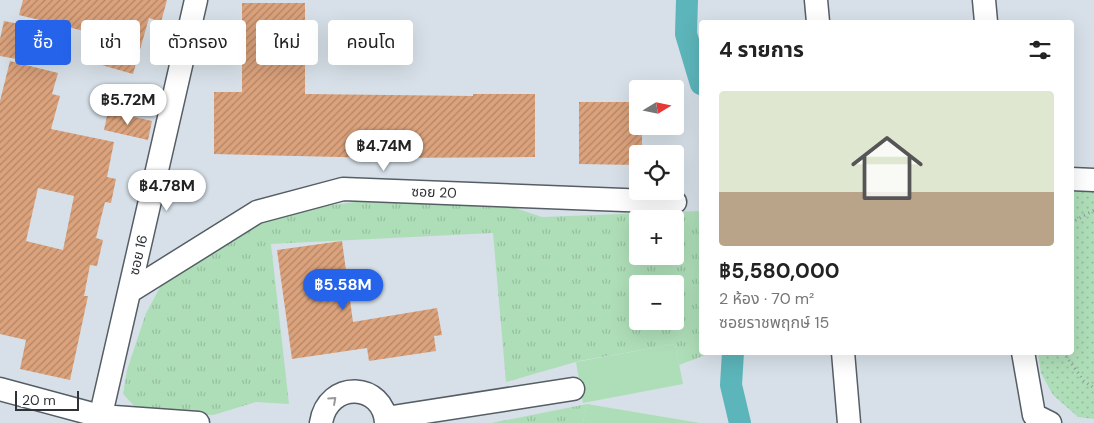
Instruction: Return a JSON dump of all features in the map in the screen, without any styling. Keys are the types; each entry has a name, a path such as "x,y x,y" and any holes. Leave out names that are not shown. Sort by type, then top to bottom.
{"street":[{"name":"ซอย 16","path":"100,420 196,0"},
{"path":"816,0 818,20"},
{"path":"984,0 986,20"},
{"path":"1074,179 1094,180"},
{"name":"ซอย 20","path":"129,292 257,212 343,189 675,202"},
{"path":"843,355 849,423"},
{"path":"1024,355 1039,420"},
{"path":"0,389 100,420 198,423"},
{"path":"322,423 324,412 329,403 337,396 346,392 357,391 367,394 376,400 382,408 386,421 572,389"}],"path":[{"path":"1074,221 1094,210"},
{"path":"1065,355 1084,381 1094,388"}],"green space":[{"path":"1074,188 1094,189 1094,419 1078,417 1053,395 1041,373 1038,355 1074,355"},
{"path":"369,200 503,204 542,217 629,214 629,265 684,265 684,212 699,211 699,355 706,355 679,365 675,344 579,361 506,382 493,233 271,244 289,404 256,402 213,415 138,410 123,394 127,370 146,313 164,280 276,213"},
{"path":"675,344 683,384 583,403 576,362"},
{"path":"587,404 583,423 491,423"},
{"path":"587,404 700,423 583,423"}],"building":[{"path":"23,0 167,0 162,20 149,18 140,50 140,20 81,20 81,30 71,28 71,20 39,20 19,15"},
{"path":"242,3 305,3 305,20 256,20 256,65 305,65 305,94 473,96 473,94 535,94 535,157 382,158 214,154 214,92 242,92 242,65 246,65 246,20 242,20"},
{"path":"4,21 15,23 15,59 0,56 0,39"},
{"path":"10,61 15,62 15,65 26,65 58,73 52,94 60,96 51,129 114,142 107,177 116,179 111,203 105,202 96,238 103,240 97,266 90,265 84,296 88,296 70,380 20,369 26,340 0,334 0,101","holes":["38,188 74,196 63,250 26,241"]},
{"path":"102,65 136,65 133,74"},
{"path":"579,102 629,102 629,135 642,135 642,145 629,145 629,165 579,164"},
{"path":"108,111 152,121 148,140 104,130"},
{"path":"342,241 353,322 437,308 442,335 434,336 436,351 369,361 367,348 292,359 277,250"}],"waterway":[{"path":"687,0 686,34 699,77"},
{"path":"733,355 731,385 740,423"}]}
